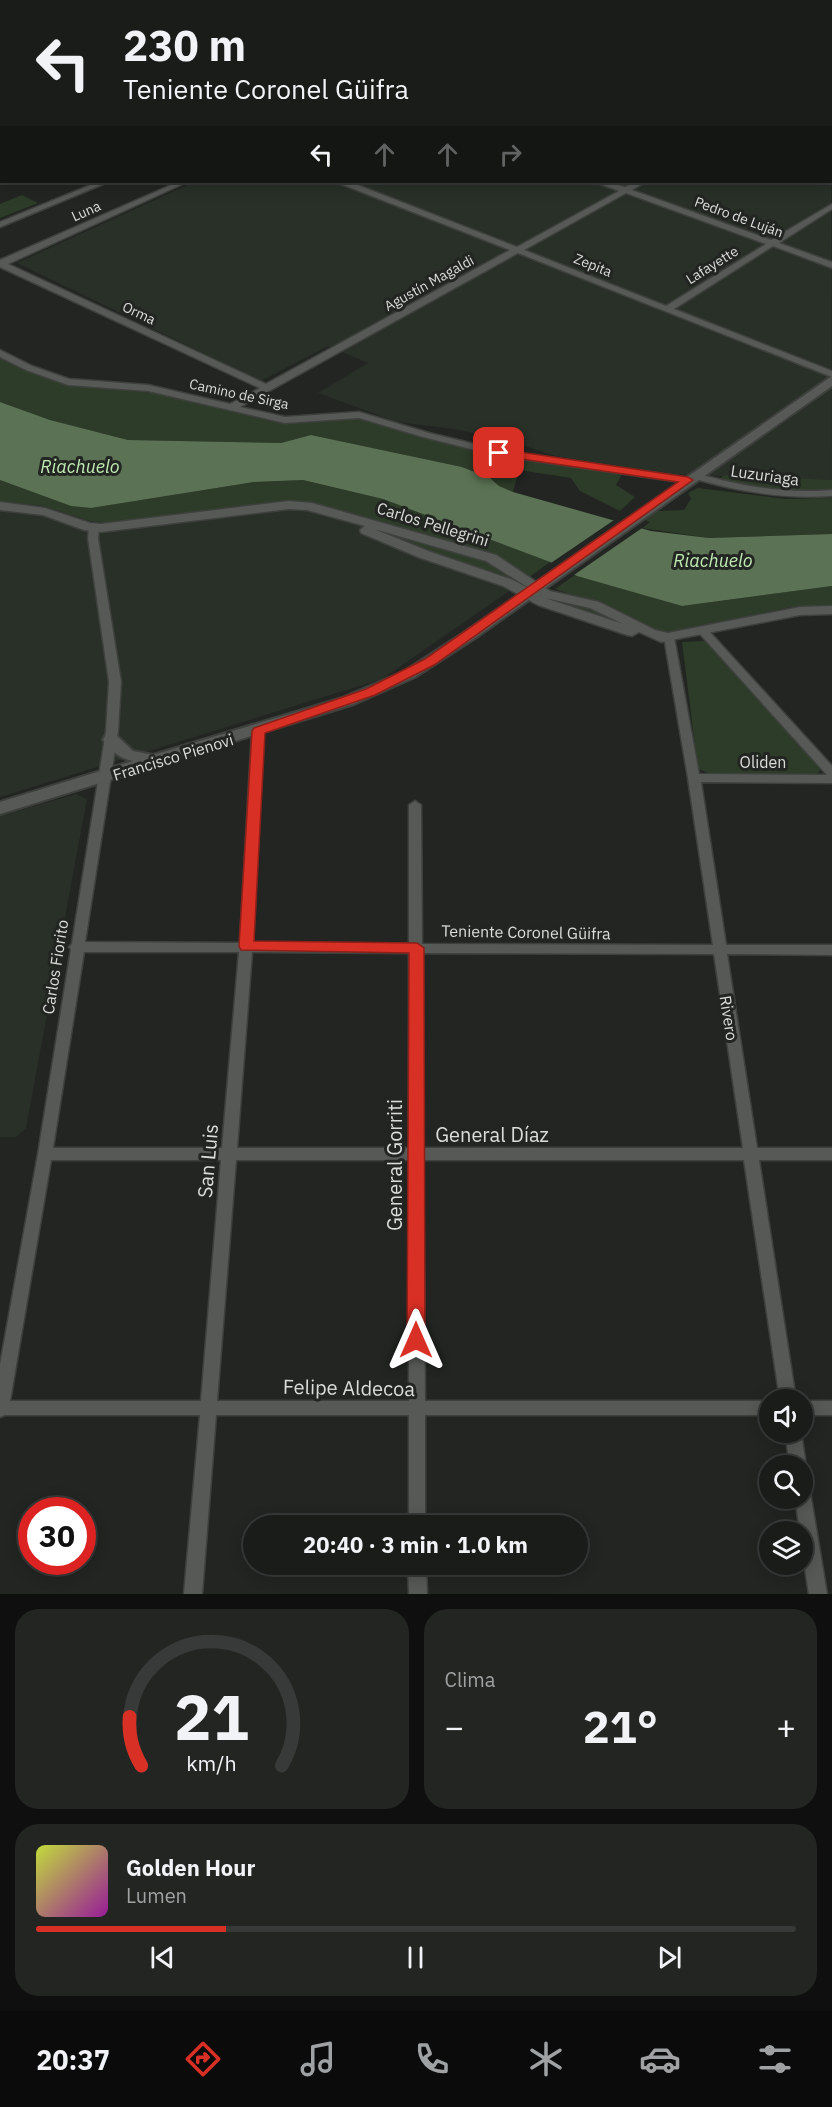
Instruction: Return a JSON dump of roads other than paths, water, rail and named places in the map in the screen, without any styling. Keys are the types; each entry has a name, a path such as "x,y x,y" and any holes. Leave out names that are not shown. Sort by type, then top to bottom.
{"main road":[{"name":"Francisco Pienovi","path":"0,808 258,731 348,701 410,674 532,592 832,380"},
{"path":"111,740 128,754 159,761"}],"street":[{"path":"0,225 102,183"},
{"name":"Luna","path":"1,264 181,183"},
{"name":"Zepita","path":"347,183 832,374"},
{"name":"Pedro de Luján","path":"606,183 832,265"},
{"name":"Agustín Magaldi","path":"230,408 639,183"},
{"name":"Lafayette","path":"667,309 832,206"},
{"name":"Orma","path":"1,264 267,388"},
{"name":"Camino de Sirga","path":"0,353 28,368 69,382 147,388 285,420 359,415 499,453 691,478"},
{"name":"Luzuriaga","path":"691,478 783,496 832,493"},
{"name":"Carlos Pellegrini","path":"0,506 45,512 94,528 289,505 315,507 480,555 506,567 543,602 647,637 669,637 800,611 832,610"},
{"name":"Carlos Pellegrini","path":"315,507 466,569 532,592 599,607 651,633 669,637"},
{"name":"Carlos Fiorito","path":"0,1409 45,1154 76,947 111,740 115,682 93,538 94,528"},
{"path":"447,562 459,557 461,548"},
{"path":"466,569 468,560 480,555"},
{"path":"588,617 601,613 599,607"},
{"path":"703,631 832,773"},
{"name":"Rivero","path":"669,637 694,778 786,1389"},
{"name":"San Luis","path":"194,1594 246,946 258,731"},
{"name":"Oliden","path":"694,778 832,779"},
{"name":"General Gorriti","path":"415,805 417,1515"},
{"name":"Teniente Coronel Güifra","path":"76,947 832,950"},
{"name":"General Díaz","path":"45,1154 832,1154"},
{"name":"Felipe Aldecoa","path":"0,1409 208,1406 416,1410 759,1408"},
{"path":"813,1408 832,1408"},
{"path":"805,1509 818,1594"},
{"path":"417,1575 418,1594"}],"water":[{"name":"Riachuelo","path":"0,402 50,420 128,440 281,443 311,435 462,467 490,478 499,486 513,492 651,531 709,538 832,534 832,586 682,606 577,576 550,562 383,499 303,480 254,482 91,508 71,506 0,480"}]}
